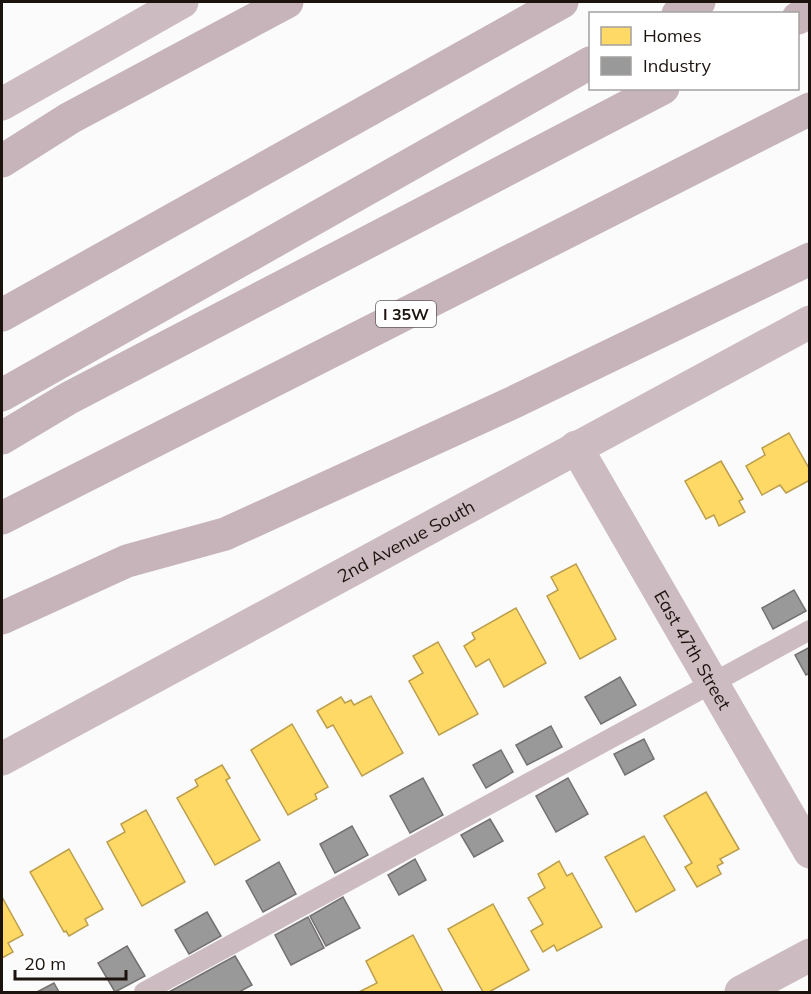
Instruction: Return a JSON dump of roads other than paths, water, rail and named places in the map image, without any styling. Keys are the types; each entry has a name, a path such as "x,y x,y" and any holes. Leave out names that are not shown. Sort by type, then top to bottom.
{"highway":[{"path":"2,161 70,118 287,2"},
{"path":"2,315 562,2"},
{"path":"682,12 699,2"},
{"path":"2,395 589,64"},
{"path":"2,438 69,398 659,90"},
{"name":"I 35W","path":"2,518 810,109"},
{"path":"2,618 128,561 225,534 512,403 810,259"}],"street":[{"path":"2,104 182,2"},
{"name":"2nd Avenue South","path":"2,759 810,322"},
{"name":"East 47th Street","path":"576,447 810,852"},
{"path":"741,993 810,955"}],"lane":[{"path":"144,993 810,630"}]}
